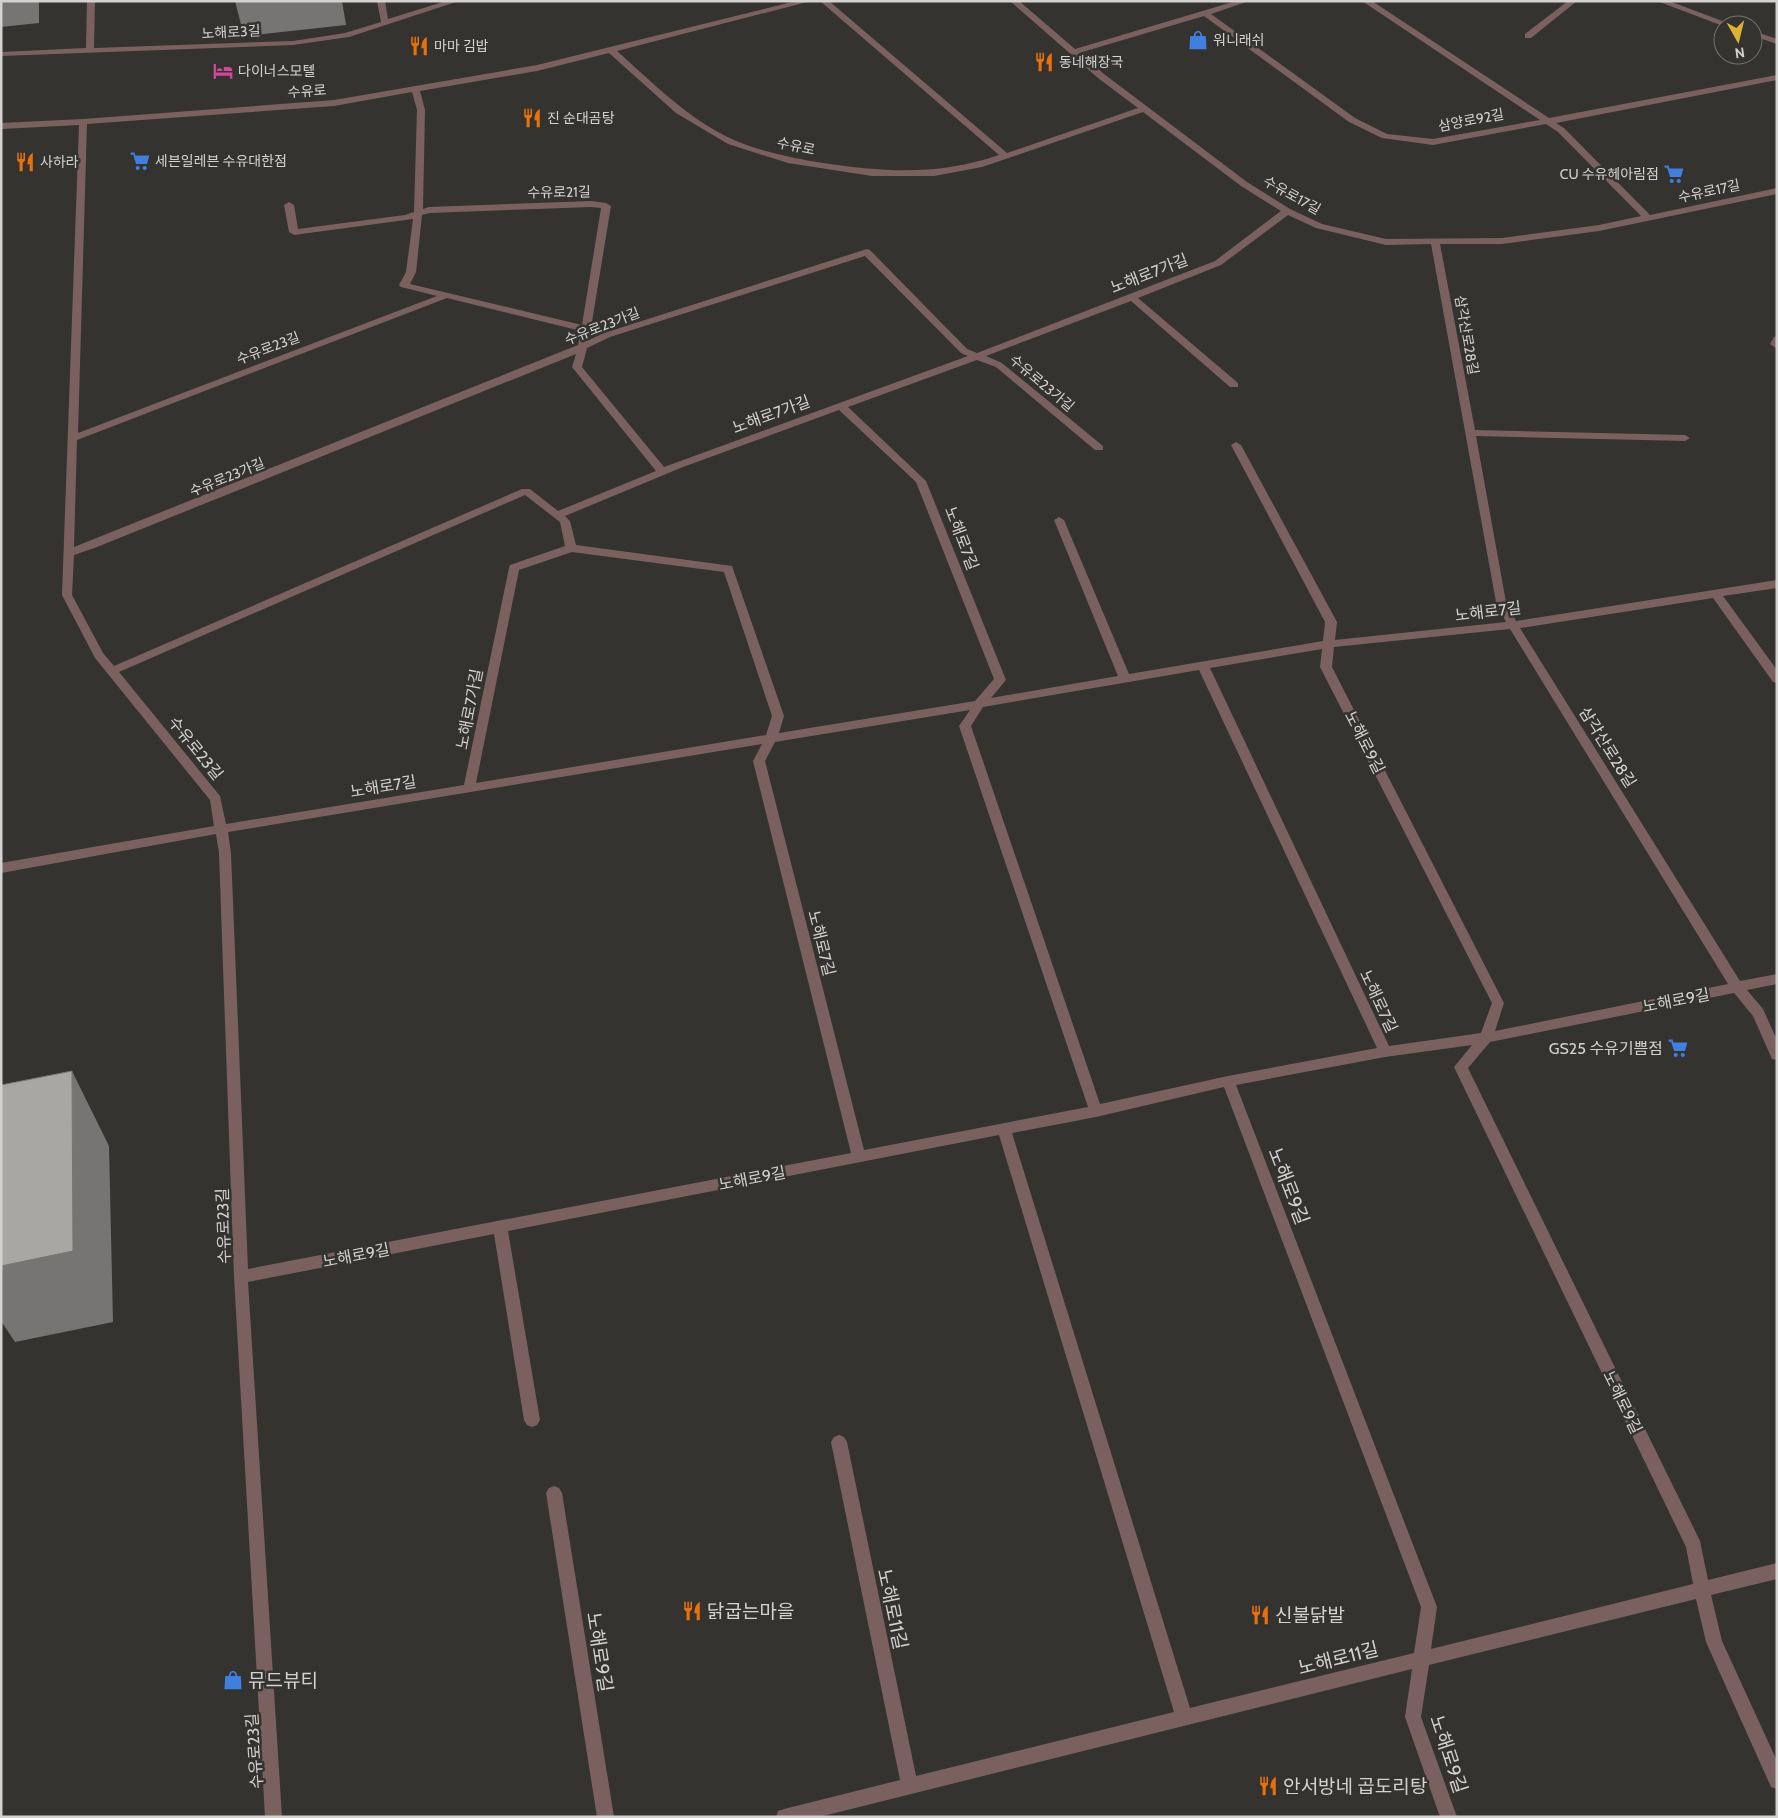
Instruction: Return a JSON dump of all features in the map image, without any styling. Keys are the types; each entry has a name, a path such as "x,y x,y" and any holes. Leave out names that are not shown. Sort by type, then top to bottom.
{"street":[{"path":"90,51 91,1"},
{"path":"382,1 385,23"},
{"name":"노해로3길","path":"1,54 293,43 346,35 455,1"},
{"name":"수유로","path":"1,126 83,122 334,103 537,68 807,1"},
{"path":"824,1 1005,156"},
{"name":"수유로17길","path":"1014,1 1073,52 1144,109 1244,184 1287,212 1319,226 1386,242 1502,241 1600,228 1777,191"},
{"path":"1073,52 1245,1"},
{"path":"1366,1 1561,130 1648,218"},
{"path":"1528,36 1573,1"},
{"path":"1661,1 1713,19"},
{"name":"삼양로92길","path":"1205,13 1352,120 1385,136 1433,142 1650,103 1777,76"},
{"path":"1763,37 1777,42"},
{"name":"수유로","path":"611,50 686,115 731,142 788,160 872,173 934,173 982,164 1144,109"},
{"path":"416,89 421,110 418,214 411,272 404,285 586,329"},
{"name":"수유로23길","path":"83,122 67,596 99,655 216,799 225,854 241,1277 274,1817"},
{"name":"수유로21길","path":"289,205 294,232 406,218 429,210 591,204 606,206 583,346 577,366 662,472"},
{"name":"노해로7가길","path":"557,515 662,472 976,357 1218,263 1287,212"},
{"name":"삼각산로28길","path":"1435,242 1501,602 1513,625 1737,987 1758,1013 1777,1055"},
{"name":"수유로23가길","path":"68,553 93,546 607,336 867,252 964,351 999,365 1100,448"},
{"name":"수유로23길","path":"71,439 447,295"},
{"path":"1132,297 1234,385"},
{"path":"1777,340 1775,344 1777,346"},
{"name":"노해로7길","path":"841,406 922,481 1000,680 979,704 966,726 1096,1111"},
{"path":"1470,433 1685,438"},
{"name":"노해로9길","path":"1236,445 1331,622 1326,667 1498,1003 1486,1038 1461,1067 1694,1546 1714,1642 1777,1781"},
{"path":"112,671 526,491 565,521 571,548"},
{"path":"1059,520 1125,679"},
{"name":"노해로7가길","path":"469,789 514,568 571,548"},
{"name":"노해로7길","path":"571,548 728,568 778,716 771,739 759,761 859,1157"},
{"name":"노해로7길","path":"1,868 221,829 771,739 1329,644 1513,625 1777,584"},
{"path":"1715,593 1777,679"},
{"name":"노해로7길","path":"1203,666 1384,1052"},
{"name":"노해로9길","path":"241,1277 1096,1111 1228,1081 1384,1052 1486,1038 1777,979"},
{"name":"노해로9길","path":"1228,1081 1429,1606 1414,1717 1449,1817"},
{"path":"1004,1128 1184,1717"},
{"path":"500,1227 532,1420"},
{"name":"노해로11길","path":"839,1442 909,1784"},
{"name":"노해로9길","path":"554,1493 606,1817"},
{"name":"노해로11길","path":"784,1817 909,1784 1777,1571"}],"building":[{"path":"72,1071 73,1251 1,1266 1,1085"}],"place":[{"name":"워니래쉬","path":"1198,40"},
{"name":"마마 김밥","path":"419,46"},
{"name":"동네해장국","path":"1044,62"},
{"name":"다이너스모텔","path":"223,71"},
{"name":"진 순대곰탕","path":"532,118"},
{"name":"세븐일레븐 수유대한점","path":"140,161"},
{"name":"사하라","path":"25,162"},
{"name":"CU 수유헤아림점","path":"1674,174"},
{"name":"GS25 수유기쁨점","path":"1678,1048"},
{"name":"닭굽는마을","path":"692,1611"},
{"name":"신불닭발","path":"1260,1615"},
{"name":"뮤드뷰티","path":"233,1680"},
{"name":"안서방네 곱도리탕","path":"1268,1786"}]}
